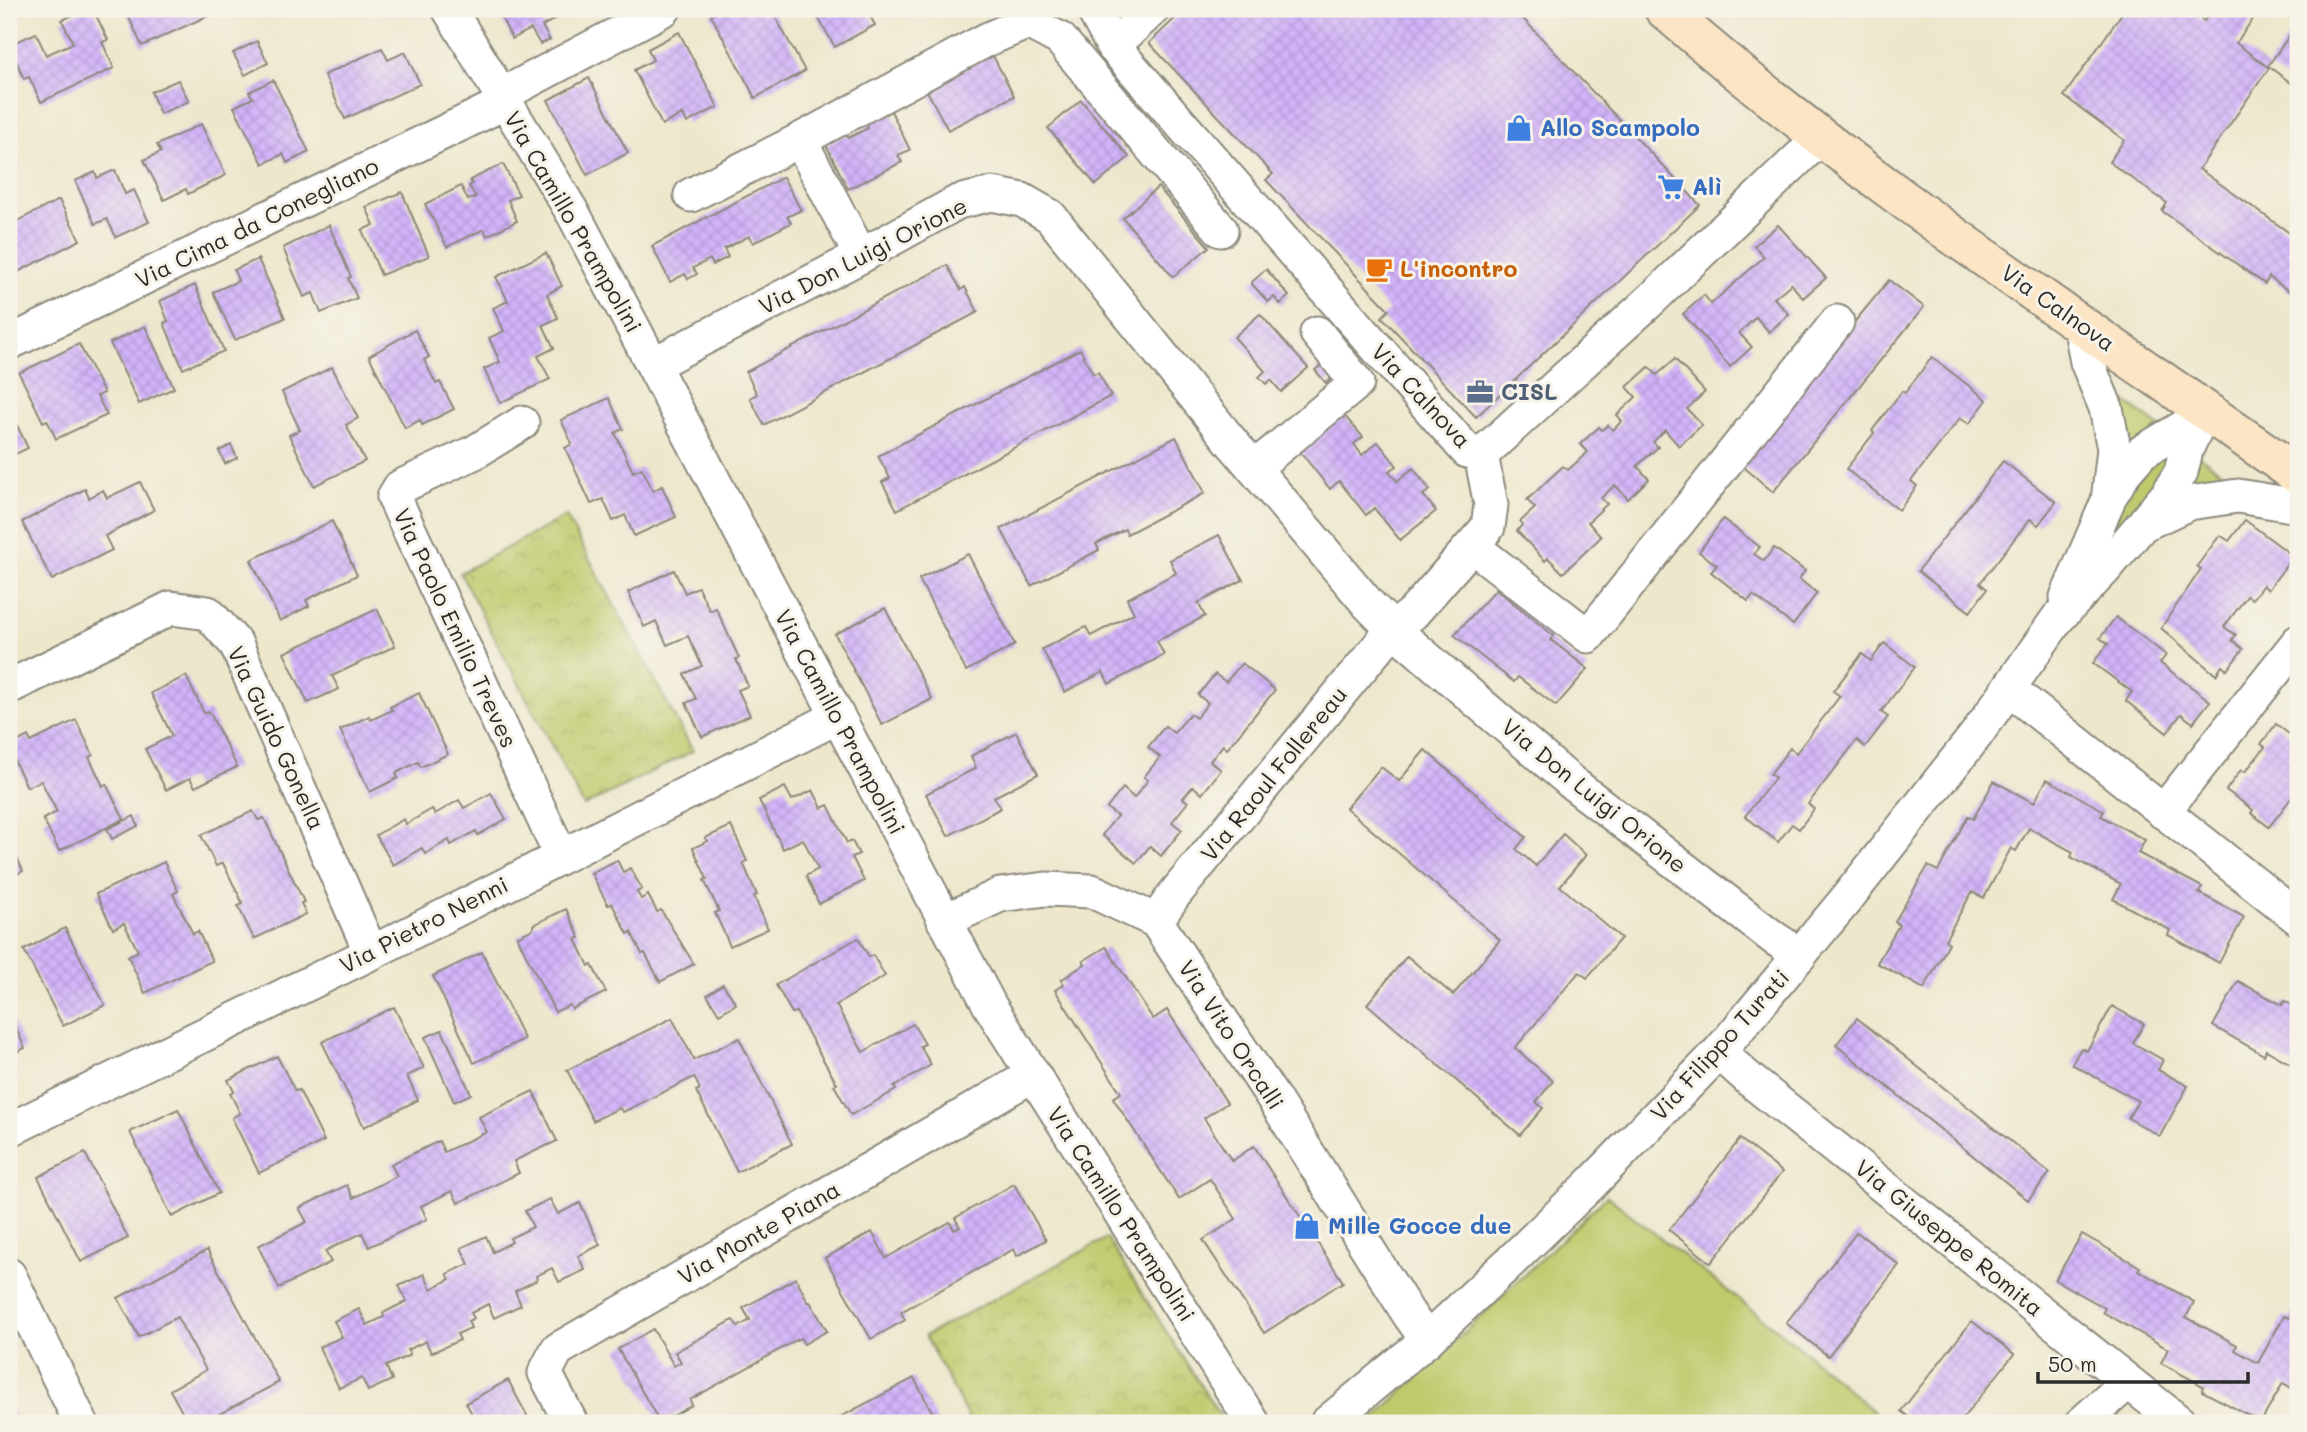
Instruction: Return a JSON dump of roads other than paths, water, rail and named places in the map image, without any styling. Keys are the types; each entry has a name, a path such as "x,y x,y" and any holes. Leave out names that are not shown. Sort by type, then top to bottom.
{"main road":[{"name":"Via Calnova","path":"1664,9 1760,90 1821,137 2080,324 2298,475"}],"street":[{"name":"Via Camillo Prampolini","path":"449,9 574,215 990,1006 1252,1423"},
{"name":"Via Cima da Conegliano","path":"9,343 502,99 664,9"},
{"name":"Via Calnova","path":"1093,9 1114,46 1467,451 1481,455 1652,299 1821,137"},
{"path":"1114,46 1153,9"},
{"path":"691,195 986,40 1028,22 1060,39 1221,230"},
{"path":"800,140 861,256"},
{"name":"Via Don Luigi Orione","path":"654,364 958,202 992,194 1022,200 1050,216 1370,607 1571,782 1774,938 1800,955"},
{"path":"1480,536 1588,636 1837,322"},
{"name":"Via Filippo Turati","path":"2080,324 2087,362 2106,408 2114,449 2108,501"},
{"path":"1254,468 1357,383 1317,333"},
{"name":"Via Filippo Turati","path":"2058,618 2108,501 2124,473 2142,452 2189,424 2205,410"},
{"name":"Via Filippo Turati","path":"1327,1423 1427,1340 1592,1183 1719,1052 1844,902 2009,689 2058,618 2104,570 2168,494 2181,472 2186,450 2205,410"},
{"name":"Via Paolo Emilio Treves","path":"522,423 475,452 400,487 394,497 561,856"},
{"path":"1393,629 1413,612 1480,536 1491,505 1481,455"},
{"name":"Via Filippo Turati","path":"2143,525 2189,503 2238,496 2298,506"},
{"name":"Via Guido Gonella","path":"9,687 171,608 208,613 236,644 371,953"},
{"name":"Via Raoul Follereau","path":"1156,921 1174,895 1393,629"},
{"path":"2164,812 2298,642"},
{"path":"2009,689 2298,918"},
{"name":"Via Pietro Nenni","path":"9,1130 371,953 837,718"},
{"path":"944,921 1000,895 1046,889 1092,891 1156,921"},
{"name":"Via Vito Orcalli","path":"1156,921 1274,1099 1427,1340"},
{"name":"Via Giuseppe Romita","path":"1719,1052 1750,1080 2180,1423"},
{"name":"Via Monte Piana","path":"571,1423 545,1373 557,1350 1033,1075"},
{"path":"9,1275 81,1423"},
{"path":"2082,1423 2129,1382"}],"place":[{"name":"Allo Scampolo","path":"1519,128"},
{"name":"Alì","path":"1671,187"},
{"name":"L'incontro","path":"1379,269"},
{"name":"CISL","path":"1480,392"},
{"name":"Mille Gocce due","path":"1307,1226"}]}
